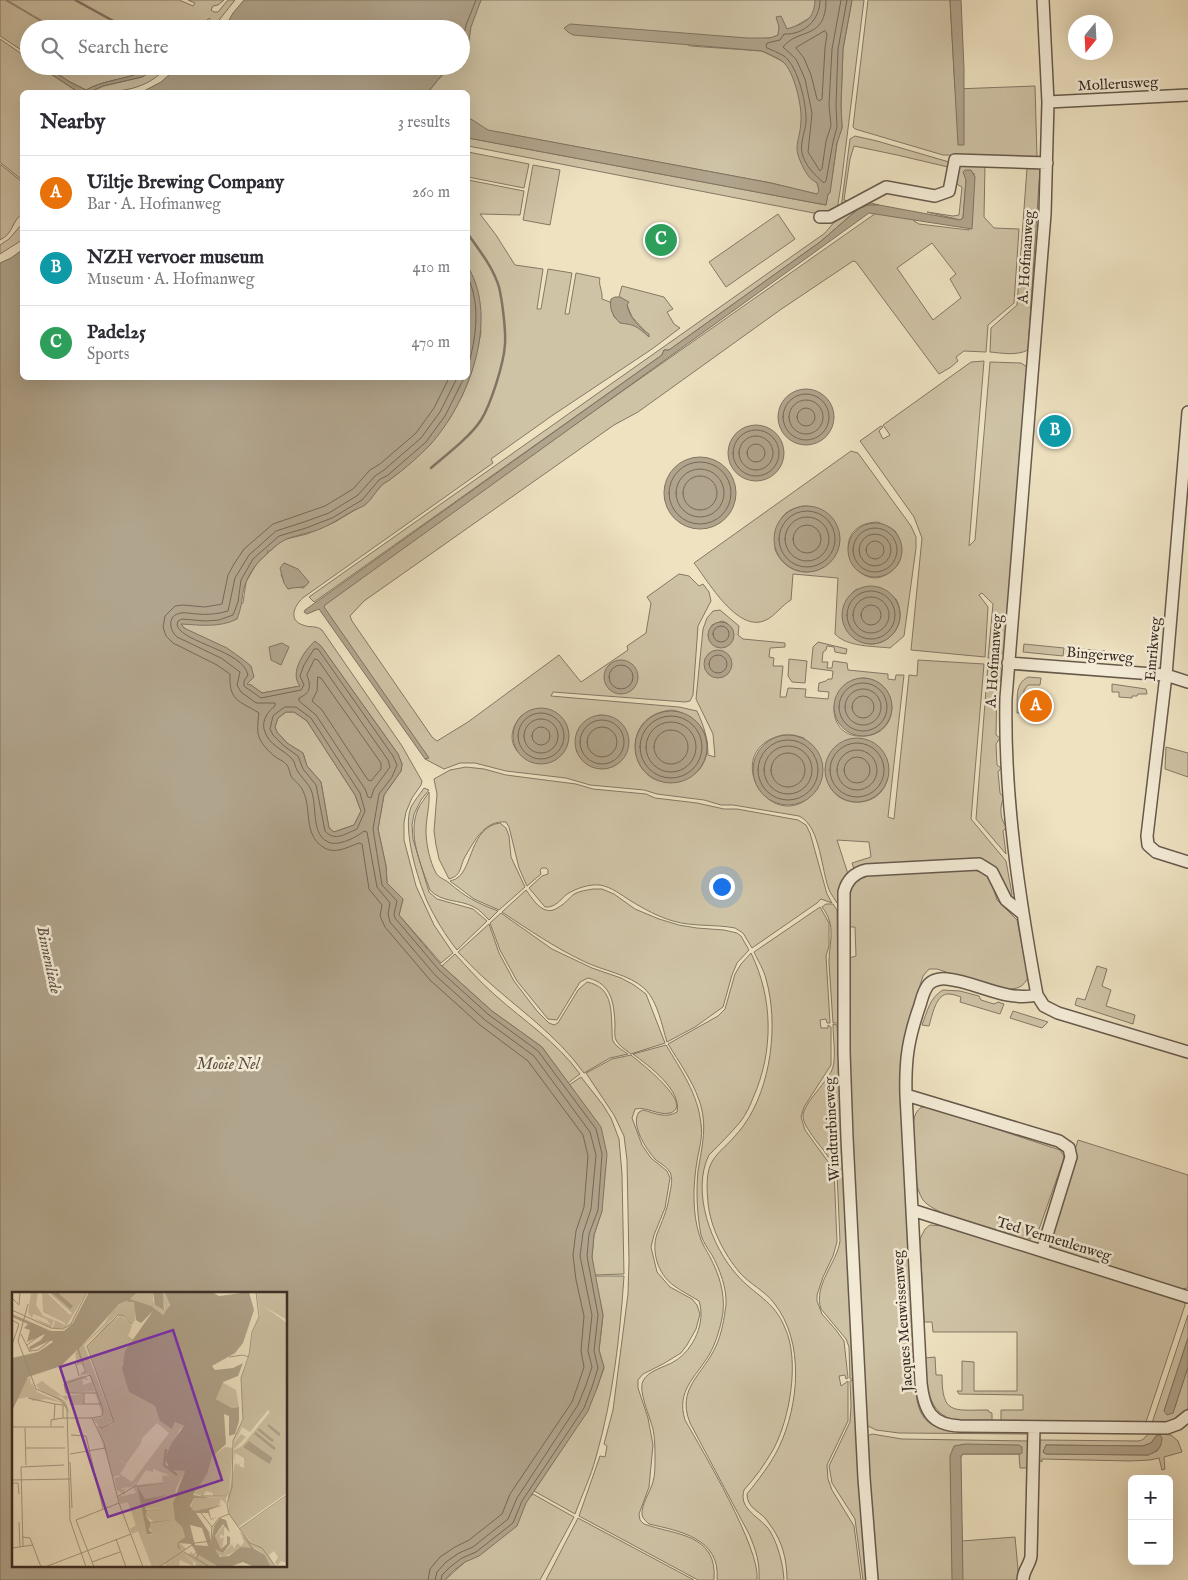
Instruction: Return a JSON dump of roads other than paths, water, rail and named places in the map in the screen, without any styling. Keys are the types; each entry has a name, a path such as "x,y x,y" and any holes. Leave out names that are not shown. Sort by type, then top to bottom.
{"street":[{"name":"A. Hofmanweg","path":"1036,996 1023,914 1007,772 1006,718 1008,663 1043,241 1048,102 1043,0"},
{"name":"Mollerusweg","path":"1048,102 1188,95"},
{"path":"820,218 830,217 886,187 934,196 949,191 955,160 1047,163"},
{"name":"Emrikweg","path":"1188,412 1166,675 1147,836 1148,845 1156,852 1188,862"},
{"name":"Bingerweg","path":"1008,663 1166,675 1188,682"},
{"name":"Windturbineweg","path":"872,1580 864,1478 847,1138 844,1052 844,892 849,880 862,871 979,864 992,872 1006,900 1023,914"},
{"name":"Jacques Meuwissenweg","path":"1036,996 1009,996 955,980 934,980 923,994 910,1034 906,1059 906,1095 921,1383 928,1410 941,1422 953,1426 1167,1428 1178,1424 1188,1416"},
{"path":"1036,996 1044,1006 1053,1011 1188,1052"},
{"path":"906,1095 1059,1141 1069,1148 1071,1157 1042,1251"},
{"name":"Ted Vermeulenweg","path":"912,1210 1188,1297"},
{"path":"1023,1580 1023,1573 1032,1556 1034,1427"}],"water":[{"path":"244,0 481,0 470,34 470,20 229,20"},
{"path":"815,0 852,0 843,49 842,128 837,143 830,193 828,194 826,205 470,138 471,119 488,130 771,183 817,194 819,191 817,183 807,174 798,154 797,144 801,120 799,98 791,73 781,60 762,51 573,35 564,28 570,24 747,38 770,38 778,35 779,27 776,17 781,16 787,29 807,20 814,7"},
{"path":"950,0 961,0 964,69 964,145 958,145"},
{"path":"52,75 59,75 86,90 75,90"},
{"path":"134,75 145,75 142,77 103,86 94,90 86,90"},
{"path":"169,75 442,75 430,90 146,90 161,82"},
{"path":"971,170 975,177 972,229 869,213 325,605 324,607 429,758 425,759 319,609 307,614 304,612 305,610 662,355 664,350 669,350 820,242 858,209 868,205 879,205 960,220 963,218 966,180 963,172"},
{"name":"Mooie Nel","path":"20,251 20,380 469,380 456,408 429,446 407,467 382,485 363,506 324,527 287,539 270,551 267,551 268,553 256,565 247,580 237,619 216,625 181,624 184,628 227,648 251,666 254,677 247,684 262,693 300,686 296,675 299,662 306,650 315,641 321,646 398,754 402,764 401,771 384,795 378,829 386,866 387,883 403,899 399,915 442,966 492,1011 542,1047 601,1127 607,1154 602,1211 594,1235 592,1257 603,1315 599,1350 604,1367 597,1388 588,1411 526,1503 517,1526 479,1556 465,1562 453,1571 445,1580 0,1580 0,263","holes":["286,712 294,712 307,721 355,795 361,811 354,825 334,832 329,828 321,782 307,766 303,753 287,743 277,732 275,727 278,718"]},
{"name":"Mooie Nel","path":"470,272 477,288 481,311 480,336 470,376"},
{"path":"620,297 629,302 627,305 632,317 649,334 649,337 636,327 618,321 612,312 611,306 611,299"},
{"path":"806,389 817,391 826,397 832,406 834,417 832,428 826,437 817,443 806,445 795,443 786,437 780,428 778,417 780,406 786,397 795,391"},
{"path":"756,425 767,427 776,433 782,442 784,453 782,464 776,473 767,479 756,481 745,479 736,473 730,464 728,453 730,442 736,433 745,427"},
{"path":"700,457 720,463 730,473 736,493 730,513 720,523 700,529 680,523 670,513 664,493 670,473 680,463"},
{"path":"801,506 813,506 825,511 835,521 840,533 838,552 825,567 813,572 801,572 789,567 779,557 774,545 774,533 779,521 789,511"},
{"path":"870,523 880,523 890,527 898,535 902,550 898,565 890,573 880,577 870,577 860,573 852,565 848,555 848,545 852,535 860,527"},
{"path":"284,563 298,569 309,582 303,587 288,589 284,583 280,568"},
{"path":"865,586 877,586 892,594 900,609 900,621 892,636 877,644 865,644 850,636 842,621 842,609 850,594"},
{"path":"721,622 730,626 734,635 730,644 721,648 712,644 708,635 712,626"},
{"path":"282,643 289,647 281,665 271,660 269,647"},
{"path":"718,650 728,654 732,664 728,674 718,678 708,674 704,664 708,654"},
{"path":"621,660 633,665 638,677 633,689 621,694 609,689 604,677 609,665"},
{"path":"857,678 869,678 884,686 892,701 892,713 884,728 869,736 857,736 842,728 834,713 834,701 842,686"},
{"path":"541,708 552,710 561,716 567,725 569,736 567,747 561,756 552,762 541,764 530,762 521,756 515,747 513,736 515,725 521,716 530,710"},
{"path":"671,711 685,714 697,721 704,733 707,747 704,761 697,773 685,780 671,783 657,780 645,773 638,761 635,747 638,733 645,721 657,714"},
{"path":"602,715 612,717 621,723 627,732 629,742 627,752 621,761 612,767 602,769 592,767 583,761 577,752 575,742 577,732 583,723 592,717"},
{"path":"795,735 808,741 817,750 821,756 823,770 821,784 813,795 802,803 781,805 774,803 763,795 755,784 753,763 755,756 763,745 774,737"},
{"path":"857,738 875,744 883,752 889,770 883,788 875,796 857,802 839,796 831,788 825,770 831,752 839,744"},
{"path":"1188,1338 1188,1367 1173,1413 1167,1415 1164,1411"},
{"path":"1157,1435 1160,1435 1162,1438 1160,1447 1148,1455 1046,1454 1043,1452 1046,1445 1143,1446 1151,1443"},
{"path":"965,1444 1019,1445 1022,1447 1022,1453 963,1454 961,1456 963,1580 952,1580 950,1456 954,1446"}],"waterway":[{"path":"75,0 112,20"},
{"path":"431,468 464,439 481,420 493,394 504,352 504,323 499,287 489,266 470,237"}],"place":[{"name":"Padel25","path":"661,240"},
{"name":"NZH vervoer museum","path":"1055,431"},
{"name":"Uiltje Brewing Company","path":"1036,706"}],"water label":[{"name":"Binnenliede","path":"48,960"}]}
